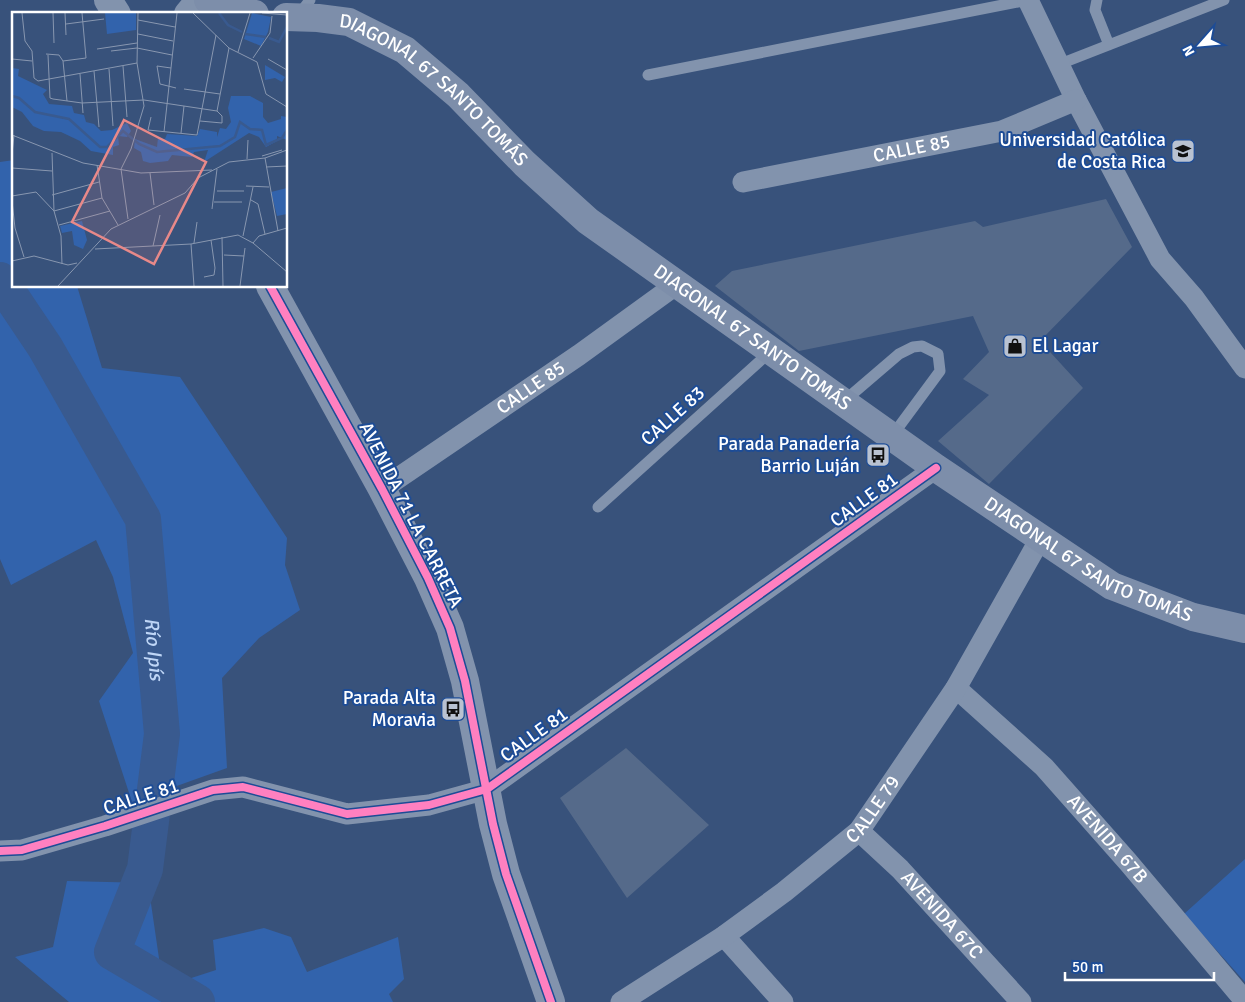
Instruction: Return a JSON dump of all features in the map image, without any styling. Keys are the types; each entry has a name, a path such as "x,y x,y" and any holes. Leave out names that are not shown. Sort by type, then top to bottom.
{"main road":[{"path":"208,0 227,8 246,12"},
{"name":"DIAGONAL 67 SANTO TOMÁS","path":"298,11 349,22 405,50 458,95 525,164 588,220 771,351 851,395 899,428 936,468 1112,586 1193,617 1245,629"}],"street":[{"path":"108,0 116,12"},
{"path":"190,12 200,0"},
{"path":"1028,0 1076,100 1160,259 1194,298 1245,368"},
{"name":"CALLE 85","path":"743,182 1002,130 1076,100"},
{"name":"CALLE 85","path":"382,490 579,355 677,284"},
{"name":"AVENIDA 71 LA CARRETA","path":"271,288 428,578 460,655 506,874 551,1002"},
{"name":"CALLE 81","path":"0,851 22,850 105,826 213,790 243,786 347,814 429,805 487,789 936,468"},
{"name":"CALLE 79","path":"621,1002 724,936 784,892 859,831 956,688 1040,539"},
{"name":"AVENIDA 67B","path":"956,688 1044,767 1245,1001"},
{"name":"AVENIDA 67C","path":"859,831 900,869 1021,1002"},
{"path":"724,936 783,1002"}],"lane":[{"path":"648,75 1028,0"},
{"path":"1097,0 1095,10 1109,45"},
{"path":"1060,64 1217,2"},
{"path":"851,395 905,350 922,346 938,354 941,364 940,372 899,428"},
{"name":"CALLE 83","path":"598,507 771,351"}],"shaded area":[{"path":"12,160 12,288 78,288 102,368 180,377 287,538 285,565 300,610 259,638 222,678 227,768 132,802 99,701 133,653 113,577 96,540 11,585 0,559 0,162"},
{"path":"1245,859 1245,982 1184,914"},
{"path":"67,881 148,883 161,972 182,981 216,970 213,940 264,928 291,937 307,972 398,937 404,979 389,994 393,1002 69,1002 15,957 53,947"}],"building":[{"name":"El Lagar","path":"1106,199 1132,247 1040,341 1083,388 989,484 938,441 989,395 963,379 989,352 973,316 799,351 715,286 732,271 975,221 983,227"},
{"path":"626,748 709,825 627,898 560,798"}],"waterway":[{"name":"Río Ipís","path":"0,280 45,347 143,519 162,734 145,869 112,952 197,1002"}],"cycle path":[{"path":"271,288 382,489 428,578 450,628 465,681 493,824 506,874 551,1002"},
{"path":"0,851 22,850 105,826 213,790 243,787 347,814 429,805 487,789 936,468"}],"place":[{"name":"Universidad Católica de Costa Rica","path":"1183,151"},
{"name":"El Lagar","path":"1015,346"},
{"name":"Parada Panadería Barrio Luján","path":"878,455"},
{"name":"Parada Alta Moravia","path":"453,709"}]}
